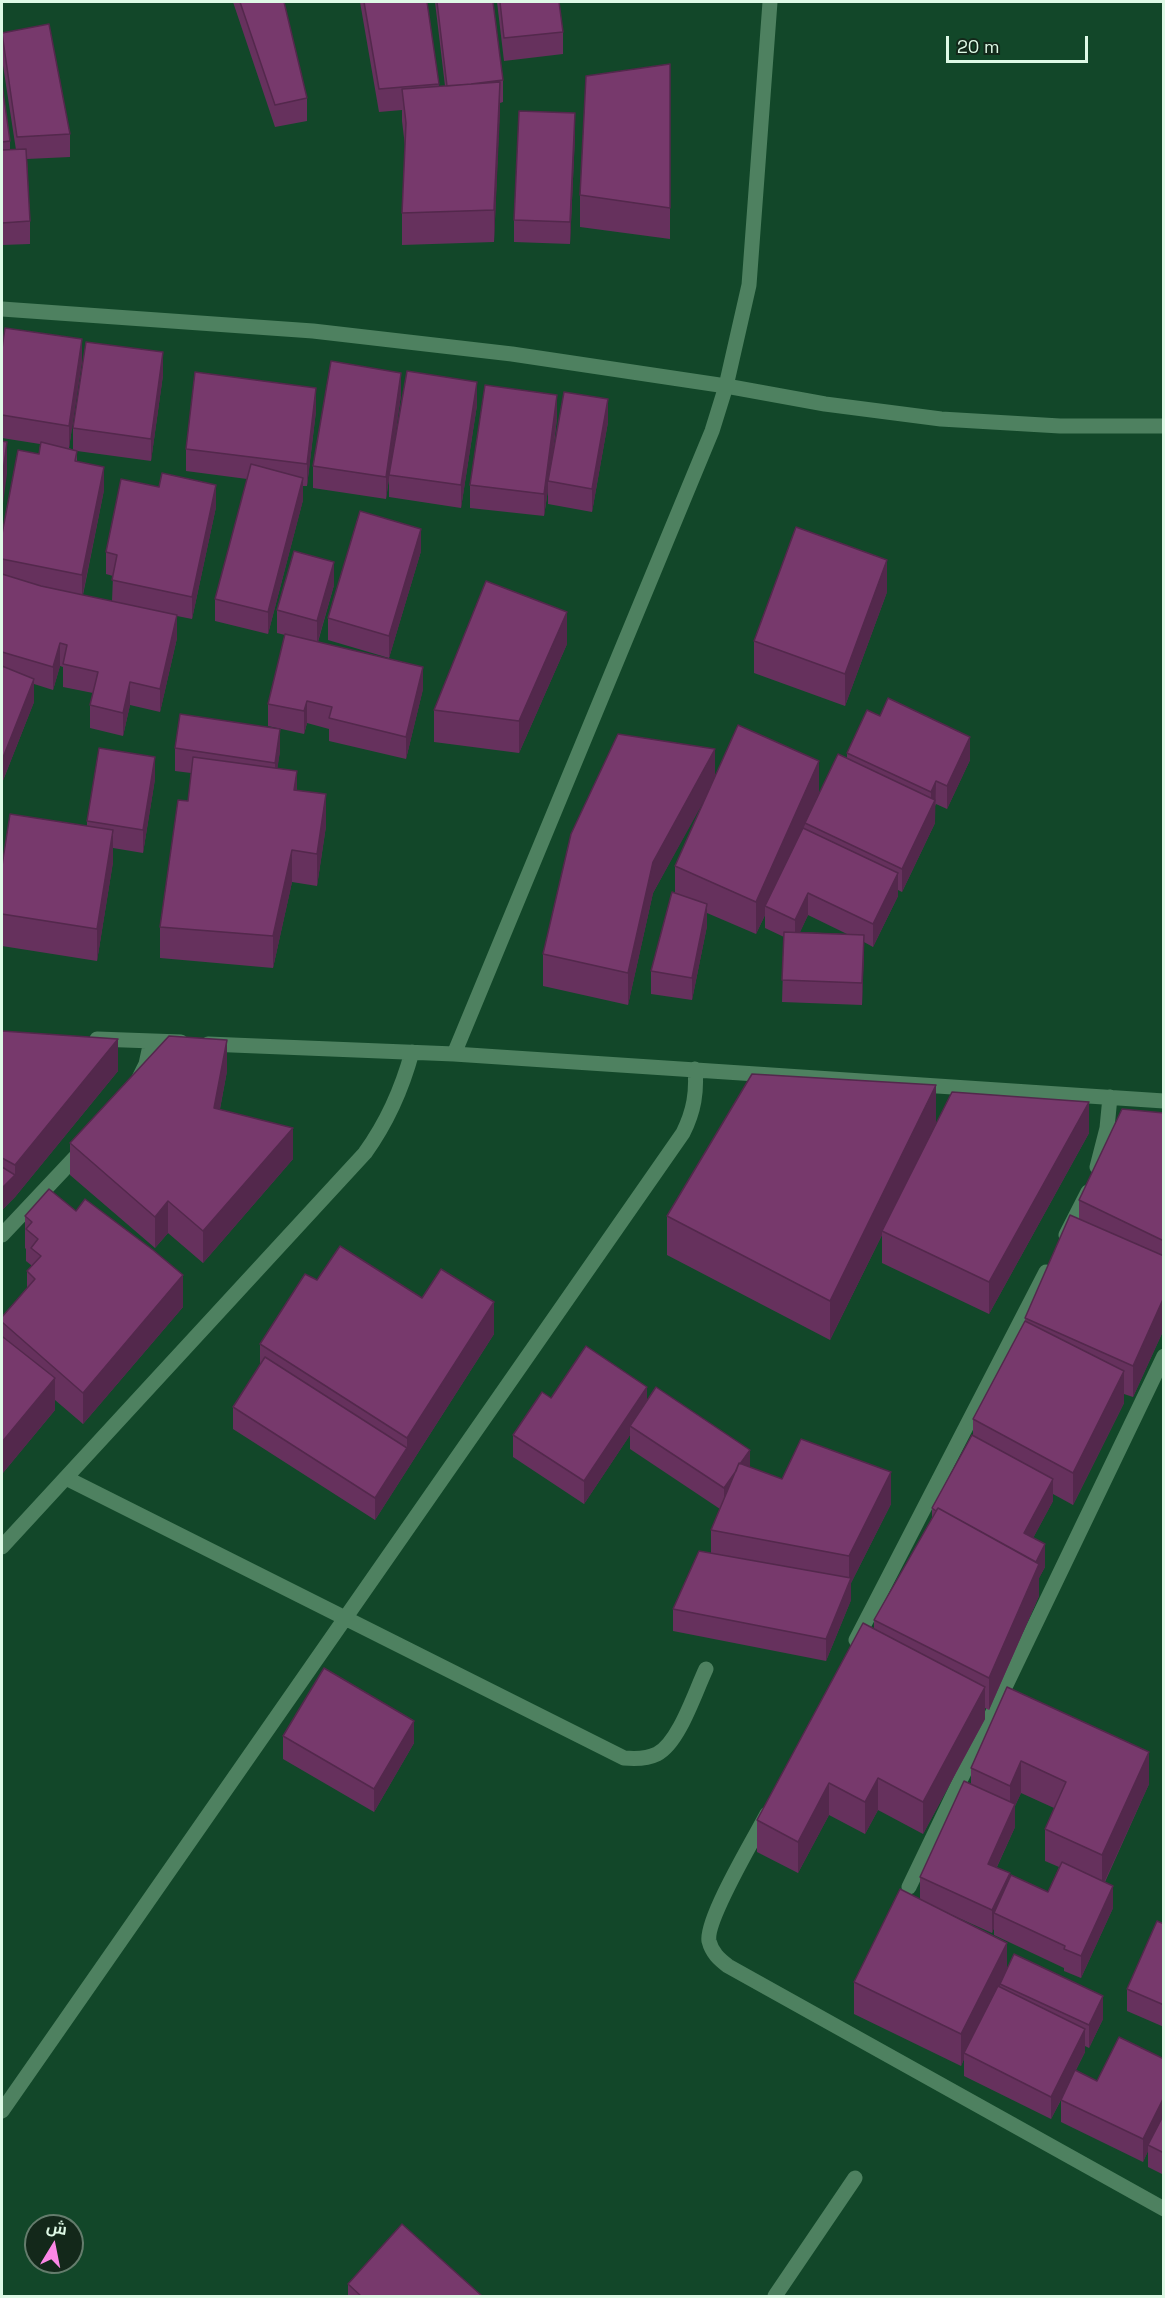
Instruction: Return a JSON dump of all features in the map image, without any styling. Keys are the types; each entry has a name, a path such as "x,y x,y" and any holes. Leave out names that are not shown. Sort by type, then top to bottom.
{"street":[{"path":"454,1054 712,432 726,386 749,285 770,2"},
{"path":"2,309 313,332 512,354 726,386 825,404 942,419 1060,426 1164,426"},
{"path":"82,1038 454,1054 1164,1101"},
{"path":"135,1087 146,1064 151,1041"},
{"path":"2,1547 365,1153 392,1112 404,1083 412,1052"},
{"path":"2,2111 683,1133 691,1117 695,1100 695,1069"},
{"path":"850,1653 1090,1187 1102,1155 1110,1097"},
{"path":"2,1235 94,1138"},
{"path":"909,1887 1164,1356"},
{"path":"66,1478 624,1758 640,1759 656,1755 669,1745 706,1669"},
{"path":"773,1802 713,1918 709,1939 715,1955 729,1966 1164,2209"},
{"path":"775,2296 855,2178"}],"building":[{"path":"240,2 284,2 307,98 275,105"},
{"path":"364,2 427,2 439,84 379,89"},
{"path":"437,2 493,2 503,80 447,86"},
{"path":"500,2 559,2 563,32 504,38"},
{"path":"49,24 70,134 17,137 2,33"},
{"path":"670,64 670,208 580,195 586,76"},
{"path":"500,82 494,210 402,213 406,123 402,89"},
{"path":"2,84 10,141 2,142"},
{"path":"519,111 575,113 570,222 514,220"},
{"path":"26,149 30,221 2,223 2,150"},
{"path":"5,328 82,339 69,426 2,415 2,349"},
{"path":"86,342 163,352 151,439 73,428"},
{"path":"331,361 401,373 386,477 313,466"},
{"path":"407,371 477,382 461,485 389,475"},
{"path":"195,372 316,388 307,464 186,449"},
{"path":"485,385 557,395 544,494 470,485"},
{"path":"564,392 608,399 592,489 548,481"},
{"path":"2,441 7,442 2,479"},
{"path":"41,442 77,451 75,461 104,467 82,575 2,559 2,534 18,450 39,454"},
{"path":"251,464 303,478 268,612 215,599"},
{"path":"162,473 216,485 192,597 112,580 117,555 106,552 121,479 159,487"},
{"path":"360,511 421,529 389,636 328,618"},
{"path":"796,527 887,560 845,674 754,641"},
{"path":"294,551 334,562 317,621 277,610"},
{"path":"2,574 41,586 177,615 160,689 130,682 123,713 90,705 98,672 63,664 67,645 60,643 53,667 2,652"},
{"path":"486,581 567,612 519,721 434,710"},
{"path":"285,634 423,667 406,737 329,718 332,707 307,701 304,711 268,704"},
{"path":"2,666 34,679 2,760"},
{"path":"888,698 970,737 947,786 936,781 931,792 847,753 867,710 880,716"},
{"path":"180,714 280,729 275,763 175,748"},
{"path":"738,725 819,761 756,902 675,866"},
{"path":"618,734 715,749 653,862 628,973 543,954 571,834"},
{"path":"99,748 155,757 143,830 87,821"},
{"path":"838,754 935,800 902,869 805,823"},
{"path":"193,757 297,771 294,790 326,794 317,854 292,850 273,936 160,927 178,800 188,801"},
{"path":"10,814 113,830 97,929 2,914 2,866"},
{"path":"803,828 898,873 873,924 808,893 795,920 765,906"},
{"path":"672,892 707,904 692,978 651,971"},
{"path":"784,932 864,935 862,983 782,980"},
{"path":"2,1031 118,1039 15,1165 2,1158"},
{"path":"169,1036 227,1040 214,1108 293,1128 203,1231 168,1201 155,1217 70,1143"},
{"path":"752,1074 936,1085 830,1301 667,1216"},
{"path":"952,1092 1089,1102 989,1282 882,1231"},
{"path":"1122,1109 1164,1113 1164,1241 1079,1200"},
{"path":"2,1167 15,1175 2,1188"},
{"path":"49,1189 76,1211 85,1199 183,1275 83,1393 2,1322 2,1317 35,1279 27,1271 41,1256 31,1248 38,1239 26,1229 32,1222 25,1216"},
{"path":"1070,1215 1164,1256 1164,1297 1133,1366 1025,1318"},
{"path":"340,1246 422,1298 441,1269 494,1302 407,1438 260,1344 305,1274 317,1280"},
{"path":"1025,1321 1124,1371 1073,1473 973,1419"},
{"path":"3,1337 55,1378 2,1442 2,1339"},
{"path":"586,1346 647,1387 584,1481 513,1435 542,1392 551,1398"},
{"path":"265,1357 407,1448 375,1498 233,1407"},
{"path":"656,1387 750,1450 724,1488 630,1426"},
{"path":"972,1435 1053,1479 1024,1533 1045,1544 1036,1562 938,1508 936,1511 932,1508"},
{"path":"801,1439 891,1472 849,1556 711,1530 739,1463 782,1479"},
{"path":"938,1508 1039,1564 989,1678 874,1620"},
{"path":"699,1551 851,1578 826,1639 673,1609"},
{"path":"863,1623 985,1687 923,1802 878,1778 865,1802 829,1783 798,1842 757,1820"},
{"path":"324,1668 414,1721 374,1789 283,1736"},
{"path":"1007,1687 1149,1752 1102,1855 1045,1829 1066,1782 1021,1761 1010,1786 971,1768"},
{"path":"964,1781 1015,1804 988,1864 1010,1873 992,1910 920,1877"},
{"path":"1062,1862 1113,1886 1081,1956 1064,1949 1065,1946 994,1913 1011,1875 1048,1892"},
{"path":"900,1889 1007,1943 961,2034 854,1982"},
{"path":"1157,1921 1164,1924 1164,2005 1127,1989"},
{"path":"1014,1954 1103,1996 1089,2025 1000,1984"},
{"path":"998,1986 1085,2029 1051,2097 964,2053"},
{"path":"1119,2037 1164,2059 1164,2097 1143,2139 1061,2100 1075,2070 1097,2081"},
{"path":"1164,2114 1164,2153 1148,2145"},
{"path":"402,2224 482,2296 361,2296 348,2284"}]}
